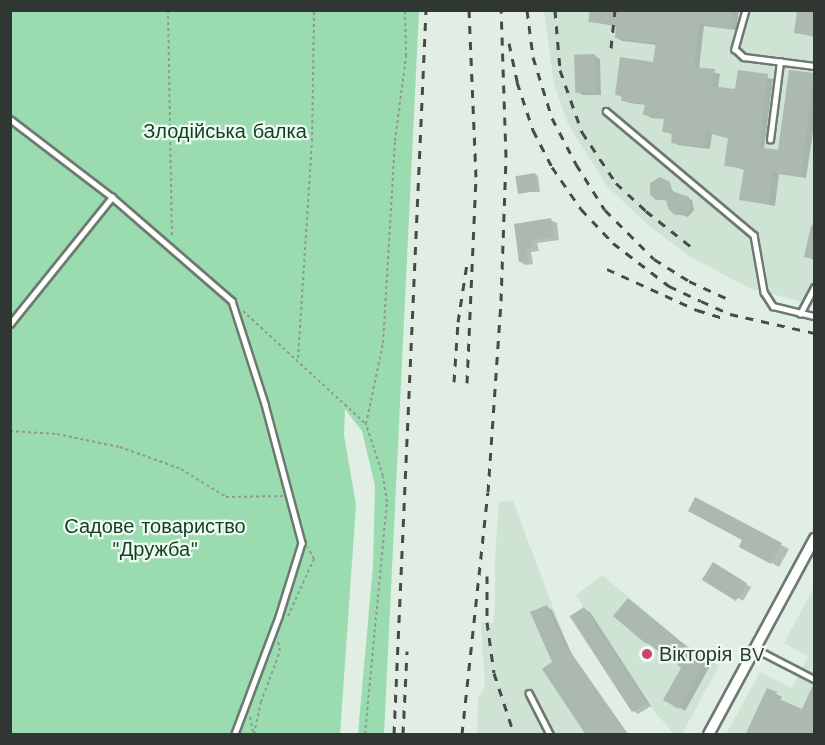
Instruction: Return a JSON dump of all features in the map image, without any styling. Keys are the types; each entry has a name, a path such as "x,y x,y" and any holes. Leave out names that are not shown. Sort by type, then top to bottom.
{"street":[{"path":"708,735 814,538"}],"lane":[{"path":"746,10 735,49 744,57 814,66"},
{"path":"770,140 780,62"},
{"path":"606,111 754,235 764,291 773,306 814,316"},
{"path":"10,119 112,197 232,301 265,404 302,543 279,617 235,735"},
{"path":"10,324 112,197"},
{"path":"800,314 814,288"},
{"path":"754,648 814,679"},
{"path":"529,693 550,735"}],"path":[{"path":"168,10 171,232 175,250"},
{"path":"298,358 312,141 314,10"},
{"path":"366,424 383,343 394,141 406,56 405,10"},
{"path":"232,301 298,358 366,424 383,477 387,502 365,735"},
{"path":"10,431 57,434 120,447 181,469 226,497 290,496"},
{"path":"254,735 261,702 280,651 278,639"}],"shaded area":[{"path":"544,11 814,11 814,305 749,288 689,256 647,224 607,186 568,124 554,84"},
{"path":"513,501 569,650 627,734 477,734 478,698 485,687 481,622 493,623 499,502"},
{"name":"Вікторія BV","path":"602,575 681,641 719,666 682,734 674,734 647,703 632,712 570,616 584,607 576,595"},
{"path":"814,587 814,734 726,734 760,672 792,688 808,656 784,643"}],"green space":[{"path":"10,11 419,11 384,734 358,734 373,565 375,486 362,431 345,409 344,435 356,505 340,734 11,734"}],"building":[{"path":"590,10 733,10 731,28 699,24 694,67 715,69 712,86 735,89 738,70 768,74 759,147 778,150 789,70 814,73 801,176 773,172 769,204 739,200 744,168 724,166 728,138 706,132 704,147 671,143 672,133 662,132 664,118 643,115 645,104 621,101 622,96 615,95 620,57 653,62 656,43 615,38 616,25 588,22"},
{"path":"797,10 814,10 814,36 794,33"},
{"path":"595,54 596,92 575,93 574,55"},
{"path":"535,173 538,191 518,194 515,176"},
{"path":"660,177 670,182 672,191 689,197 691,207 687,214 675,215 669,210 666,200 656,200 650,195 650,183"},
{"path":"551,218 554,237 532,240 533,248 526,249 528,261 519,262 514,224"},
{"path":"811,226 814,226 814,259 804,257"},
{"path":"695,497 782,543 771,564 739,547 742,540 688,511"},
{"path":"713,562 747,583 736,601 702,580"},
{"path":"628,598 680,643 706,659 679,709 663,700 681,668 663,651 661,654 650,644 645,643 613,616"},
{"path":"547,605 567,652 569,650 627,735 586,735 542,669 552,662 530,612"},
{"path":"584,607 646,703 632,712 570,616"},
{"path":"814,683 814,735 745,735 767,688 777,692 775,697 802,709"}],"railway":[{"path":"394,734 426,10"},
{"path":"467,383 476,177 469,10"},
{"path":"462,734 488,492 501,301 506,157 501,10"},
{"path":"527,10 533,57 552,118 576,164 605,210 654,259 689,281 730,300"},
{"path":"555,10 560,70 582,132 616,183 646,211 694,249"},
{"path":"611,48 615,10"},
{"path":"509,43 517,82 533,130 552,167 581,209 613,243 669,286 730,314 814,333"},
{"path":"454,382 458,322 467,263"},
{"path":"607,269 697,310 723,318"},
{"path":"487,576 487,622 494,673 514,734"},
{"path":"403,734 407,651"}],"place":[{"name":"Вікторія BV","path":"647,654"}],"park label":[{"name":"Злодійська балка","path":"225,131"},
{"name":"Садове товариство \"Дружба\"","path":"155,538"}]}
